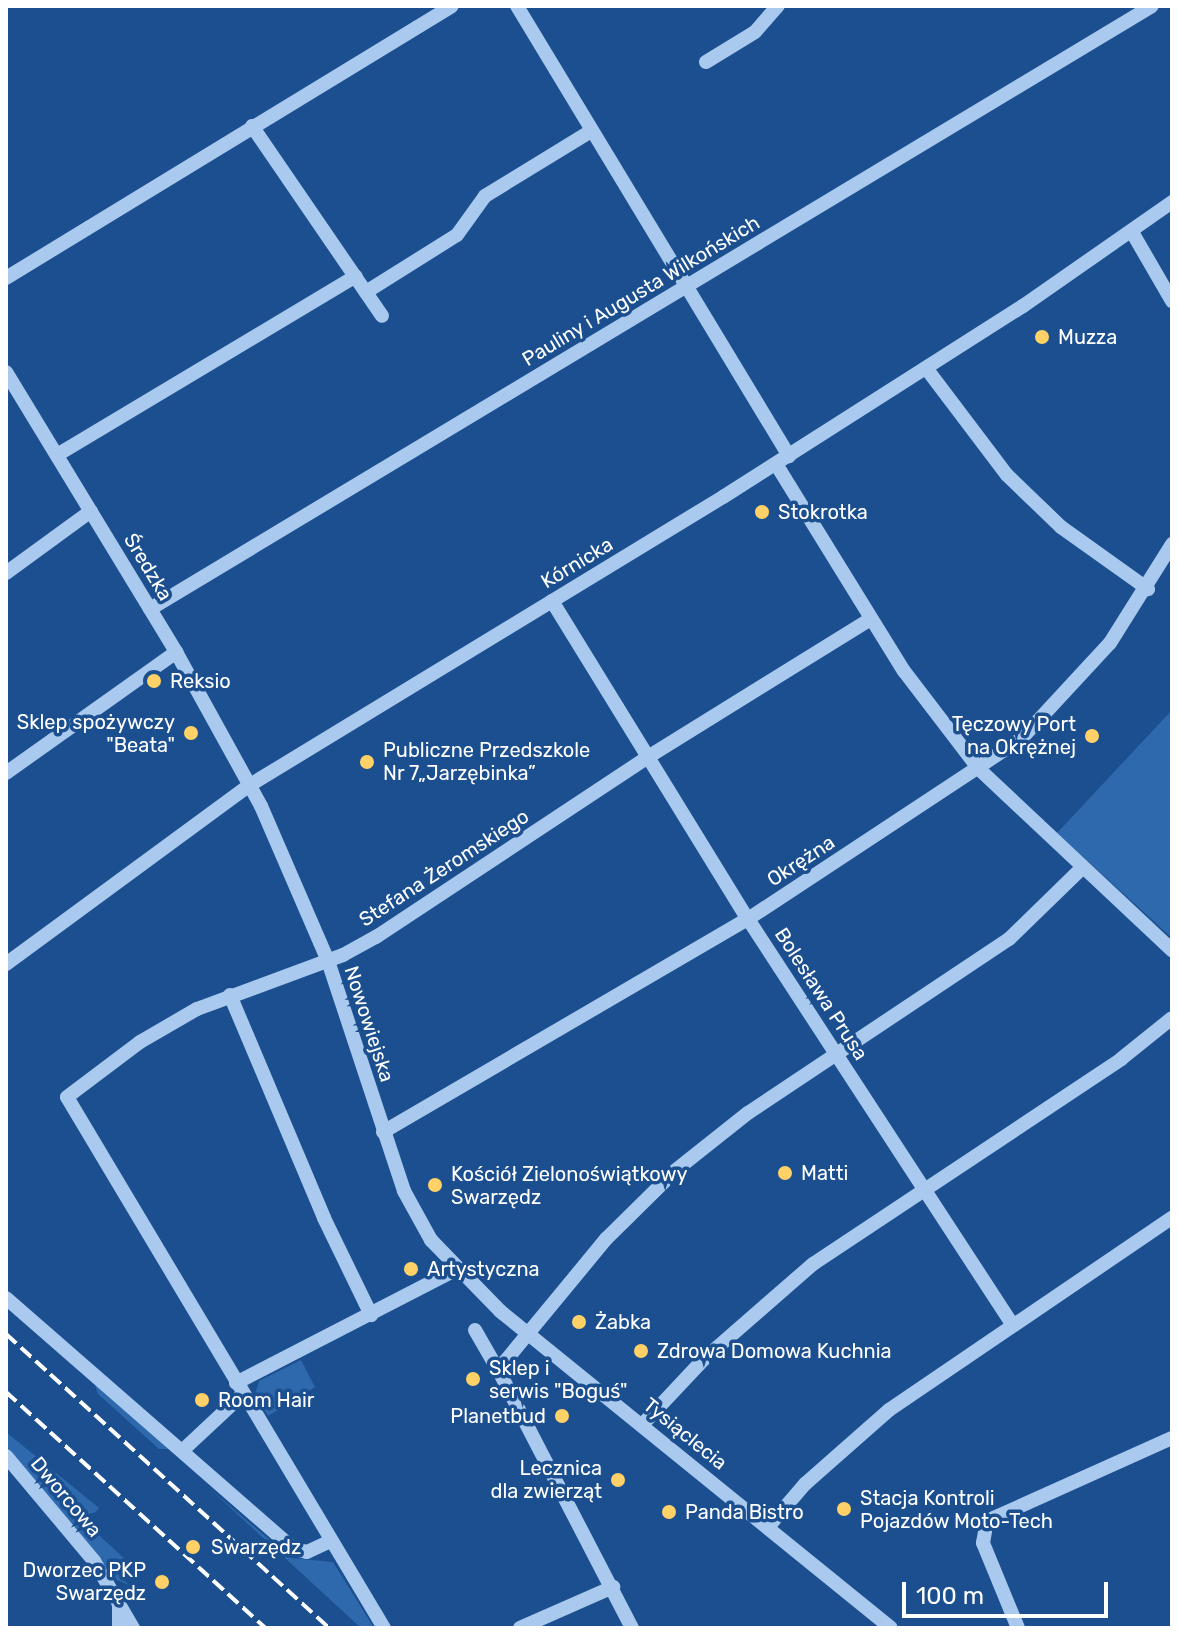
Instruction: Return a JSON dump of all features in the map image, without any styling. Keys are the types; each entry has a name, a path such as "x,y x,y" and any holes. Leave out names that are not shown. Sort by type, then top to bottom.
{"street":[{"path":"6,278 452,6"},
{"path":"517,6 685,287 871,619 918,692 979,769 1172,950"},
{"path":"706,62 755,32 778,6"},
{"name":"Pauliny i Augusta Wilkońskich","path":"150,609 685,287 1132,12 1152,6"},
{"path":"252,126 382,316"},
{"path":"366,292 457,235 485,196 591,131"},
{"name":"Kórnicka","path":"6,964 250,785 782,460 1132,232 1172,202"},
{"path":"1132,232 1172,301"},
{"path":"57,455 356,276"},
{"path":"926,368 980,445 1015,483 1080,542 1148,589"},
{"name":"Średzka","path":"6,372 176,652 250,785"},
{"path":"6,554 11,570 91,511"},
{"name":"Okrężna","path":"383,1132 748,919 979,769 1032,730 1069,691 1148,589 1172,544"},
{"name":"Bolesława Prusa","path":"552,601 748,919 1011,1323"},
{"name":"Stefana Żeromskiego","path":"240,1388 67,1097 140,1042 230,995 328,961 417,912 648,757 871,619"},
{"path":"6,773 176,652"},
{"name":"Nowowiejska","path":"250,785 328,961 383,1132 418,1219 455,1270"},
{"path":"498,1370 606,1239 676,1170 748,1113 1009,939 1082,868"},
{"path":"230,995 371,1315"},
{"path":"642,1425 704,1359 777,1293 924,1189 1121,1059 1172,1018"},
{"path":"768,1527 805,1484 860,1434 1011,1323 1172,1218"},
{"path":"182,1451 240,1388 455,1270"},
{"name":"Tysiąclecia","path":"455,1270 528,1334 891,1628"},
{"path":"6,1298 294,1549 307,1552 331,1541"},
{"path":"475,1330 632,1628"},
{"path":"240,1388 384,1628"},
{"path":"1018,1628 983,1543 983,1527 993,1515 1172,1438"},
{"name":"Dworcowa","path":"6,1456 94,1561 133,1628"},
{"path":"520,1628 613,1587"},
{"name":"Dworcowa","path":"119,1606 119,1628"}],"shaded area":[{"path":"1172,710 1172,938 1057,833"},
{"path":"301,1360 315,1387 268,1416 255,1395 259,1381"},
{"path":"94,1382 171,1449 159,1449 98,1394"},
{"path":"6,1432 99,1508 86,1523 128,1562 118,1574 129,1585 117,1580 6,1446"},
{"path":"210,1489 291,1558 333,1562 374,1628 361,1628"}],"railway":[{"path":"6,1334 329,1628"},
{"path":"6,1392 265,1628"}],"place":[{"name":"Muzza","path":"1042,337"},
{"name":"Stokrotka","path":"762,512"},
{"name":"Reksio","path":"154,681"},
{"name":"Sklep spożywczy \"Beata\"","path":"191,733"},
{"name":"Tęczowy Port na Okrężnej","path":"1092,736"},
{"name":"Publiczne Przedszkole Nr 7„Jarzębinka”","path":"367,762"},
{"name":"Matti","path":"785,1173"},
{"name":"Kościół Zielonoświątkowy Swarzędz","path":"435,1185"},
{"name":"Artystyczna","path":"411,1269"},
{"name":"Żabka","path":"579,1322"},
{"name":"Zdrowa Domowa Kuchnia","path":"641,1351"},
{"name":"Sklep i serwis \"Boguś\"","path":"473,1379"},
{"name":"Room Hair","path":"202,1400"},
{"name":"Planetbud","path":"562,1416"},
{"name":"Lecznica dla zwierząt","path":"618,1480"},
{"name":"Stacja Kontroli Pojazdów Moto-Tech","path":"844,1509"},
{"name":"Panda Bistro","path":"669,1512"},
{"name":"Swarzędz","path":"193,1547"},
{"name":"Dworzec PKP Swarzędz","path":"162,1582"}]}
